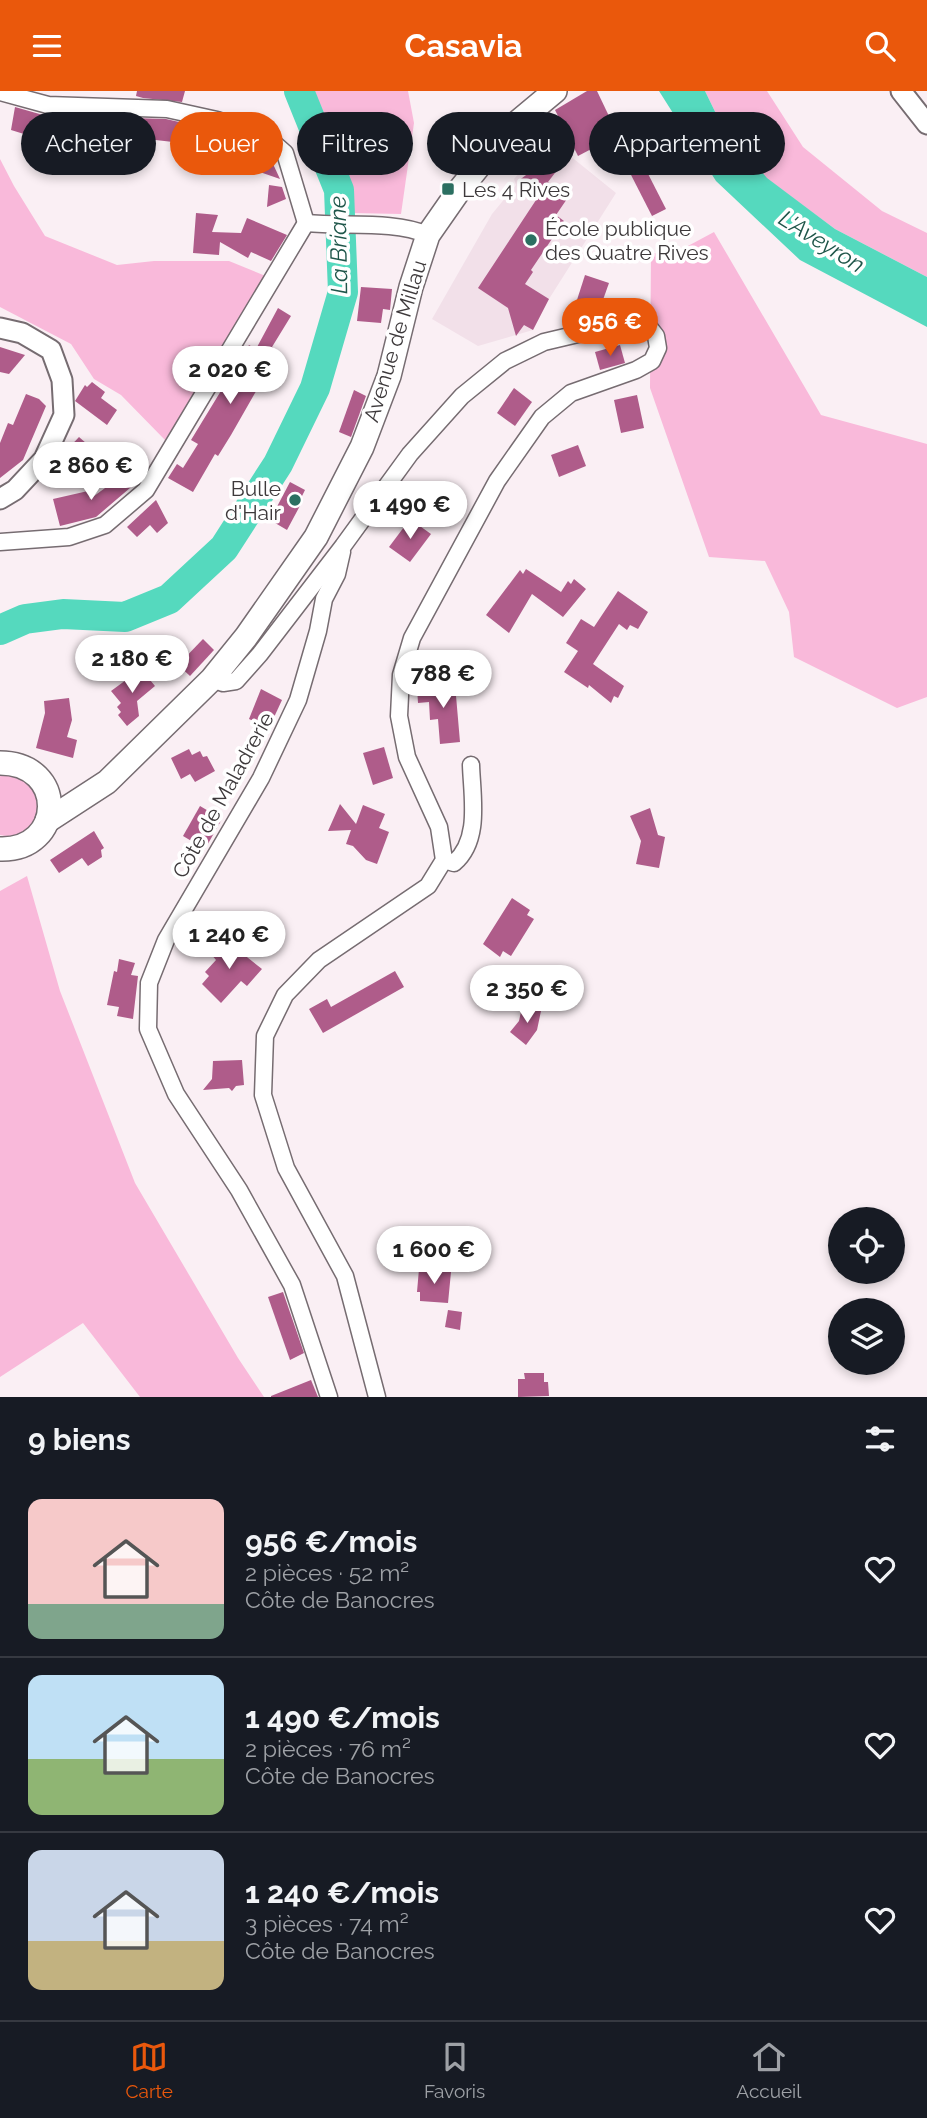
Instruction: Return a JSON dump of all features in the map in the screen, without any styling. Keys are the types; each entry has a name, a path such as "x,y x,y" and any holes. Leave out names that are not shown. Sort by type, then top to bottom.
{"main road":[{"name":"Avenue de Millau","path":"4,852 34,840 47,821 107,782 212,679 246,637 316,537 362,447 389,376 411,287 428,235 458,192 507,131 555,91"},
{"path":"0,763 14,763 28,768 39,778 47,790 50,811 47,821"},
{"path":"47,790 88,794"}],"street":[{"path":"901,91 927,124"},
{"path":"0,92 48,105 167,109 216,120 268,138 285,153 311,224"},
{"path":"311,224 414,229 428,235"},
{"path":"0,541 69,537 105,525 148,489 311,224"},
{"path":"212,679 223,683 236,681 343,546 411,454 462,396 505,361 544,341 633,321 649,327 656,336 658,348 652,361 636,370 571,393 542,417 498,481 412,638 401,675 399,716 407,757 439,827 444,859 428,886 319,960 285,995 265,1036 262,1095 286,1168 345,1276 377,1397"},
{"path":"0,328 22,333 51,350 62,380 64,415 44,459 15,490 0,499"},
{"name":"Côte de Maladrerie","path":"329,1397 292,1285 239,1190 176,1094 148,1029 149,983 166,940 261,778 298,701 324,599 337,574 343,546"},
{"path":"444,859 454,863 464,855 472,836 471,765"}],"shaded area":[{"path":"304,91 408,91 412,112 312,112"},
{"path":"705,91 767,91 780,112 715,112"},
{"path":"785,119 803,147 882,211 927,233 927,277 835,229 764,175 785,175"},
{"path":"0,159 45,236 117,265 154,261 229,261 268,277 165,440 121,395 94,379 71,344 0,307"},
{"name":"École publique des Quatre Rives","path":"575,160 589,171 589,175 594,175 616,193 549,299 533,330 478,346 432,319 492,214 516,185 514,179 518,175 575,175"},
{"path":"337,175 407,175 401,214 352,213"},
{"path":"714,232 821,415 927,444 927,697 897,708 794,657 789,612 765,561 709,557 650,388 651,253 673,254"},
{"path":"6,775 21,780 31,788 37,799 33,822 26,830 15,835 0,835 0,776"},
{"path":"27,876 60,991 135,1183 238,1358 264,1397 140,1397 83,1323 0,1377 0,891"}],"water":[{"path":"659,91 705,91 715,112 672,112"},
{"name":"L'Aveyron","path":"712,175 764,175 835,229 927,277 927,327 800,260"}],"building":[{"path":"137,91 185,91 182,102 143,98 136,96"},
{"path":"587,91 597,91 607,112 589,112 589,150 578,156 575,150 575,112 555,110"},
{"path":"15,107 32,112 21,112 21,133 11,130"},
{"path":"156,119 170,120 170,142 156,140"},
{"path":"526,175 553,175 548,182 569,196 556,215 564,221 531,270 533,272 525,284 549,299 533,330 524,325 516,336 508,308 478,288 538,197 518,181"},
{"path":"631,175 649,175 666,209 652,216"},
{"path":"269,185 282,187 286,199 267,207"},
{"path":"196,213 218,215 212,232 241,233 247,218 287,235 271,261 251,252 248,258 220,242 219,255 193,253"},
{"path":"585,275 609,283 599,311 576,303"},
{"path":"361,287 392,289 390,310 383,309 381,323 357,321"},
{"path":"278,308 291,316 272,347 279,351 231,435 218,456 215,454 193,492 168,478 177,464 183,468 198,444 191,440 227,381 234,386 248,362 241,358 249,345 256,349"},
{"path":"620,345 625,363 600,370 595,352"},
{"path":"0,347 25,355 9,374 0,372"},
{"path":"92,382 105,392 101,398 117,410 107,425 75,401 85,385 87,387"},
{"path":"514,388 532,402 515,426 497,413"},
{"path":"354,390 366,396 351,437 339,432"},
{"path":"26,394 39,399 46,406 23,460 0,478 0,443 8,423 13,425"},
{"path":"637,395 644,428 621,433 614,400"},
{"path":"79,437 94,450 77,469 62,455"},
{"path":"578,445 586,466 559,477 551,455"},
{"path":"127,472 137,482 96,517 60,526 53,499 88,491 90,499"},
{"path":"290,482 305,490 300,500 302,502 287,530 270,520"},
{"path":"156,500 168,523 157,533 150,525 137,537 127,527"},
{"path":"410,519 431,534 410,562 389,547"},
{"path":"526,569 561,592 568,581 571,584 574,579 586,589 563,617 532,594 509,633 486,615 520,570 523,574"},
{"path":"618,591 648,612 638,629 630,625 627,630 619,624 593,664 624,686 618,698 614,696 611,703 589,685 588,688 564,672 578,651 566,643 581,619 594,627"},
{"path":"203,639 214,650 190,676 178,665"},
{"path":"141,669 155,686 137,701 139,716 127,726 118,715 121,712 117,707 121,703 111,691"},
{"path":"455,684 460,742 440,744 438,719 430,720 429,702 418,703 417,688"},
{"path":"261,689 282,700 269,728 249,719"},
{"path":"69,698 72,720 67,737 77,740 73,758 36,748 45,713 44,701"},
{"path":"384,747 393,778 373,785 363,753"},
{"path":"189,749 192,755 200,751 203,757 207,756 215,771 195,782 190,774 181,779 171,758"},
{"path":"340,804 356,824 363,805 385,814 379,828 389,832 377,864 366,860 353,846 346,844 351,830 328,831"},
{"path":"200,806 222,819 205,849 183,836"},
{"path":"650,808 658,835 665,837 659,868 636,864 641,841 630,816"},
{"path":"94,831 104,848 101,850 102,857 88,866 82,858 59,873 50,860"},
{"path":"512,898 530,910 527,915 534,919 511,956 503,951 500,957 483,944"},
{"path":"223,938 262,969 247,986 241,981 221,1003 202,984 209,976 205,972 216,960 210,953"},
{"path":"119,959 135,963 131,975 138,976 133,1019 117,1016 119,1007 107,1005"},
{"path":"395,971 404,987 323,1033 309,1009 327,999 331,1007"},
{"path":"522,1007 541,1011 537,1030 526,1045 510,1032 519,1021"},
{"path":"242,1060 244,1085 236,1086 232,1091 229,1088 203,1090 212,1079 213,1061"},
{"path":"419,1269 451,1272 448,1303 420,1301 420,1292 417,1292"},
{"path":"283,1292 304,1353 290,1360 268,1297"},
{"path":"448,1310 462,1312 460,1330 445,1327"},
{"path":"524,1373 544,1373 549,1396 518,1397 518,1379 525,1379"},
{"path":"311,1380 318,1397 271,1397 271,1396"}],"waterway":[{"name":"La Briane","path":"0,630 25,619 63,614 125,617 169,599 224,548 278,464 315,388 343,292 339,190 299,91"}],"place":[{"name":"Les 4 Rives","path":"448,189"},
{"name":"École publique des Quatre Rives","path":"531,240"},
{"name":"Bulle d'Hair","path":"295,500"}]}
